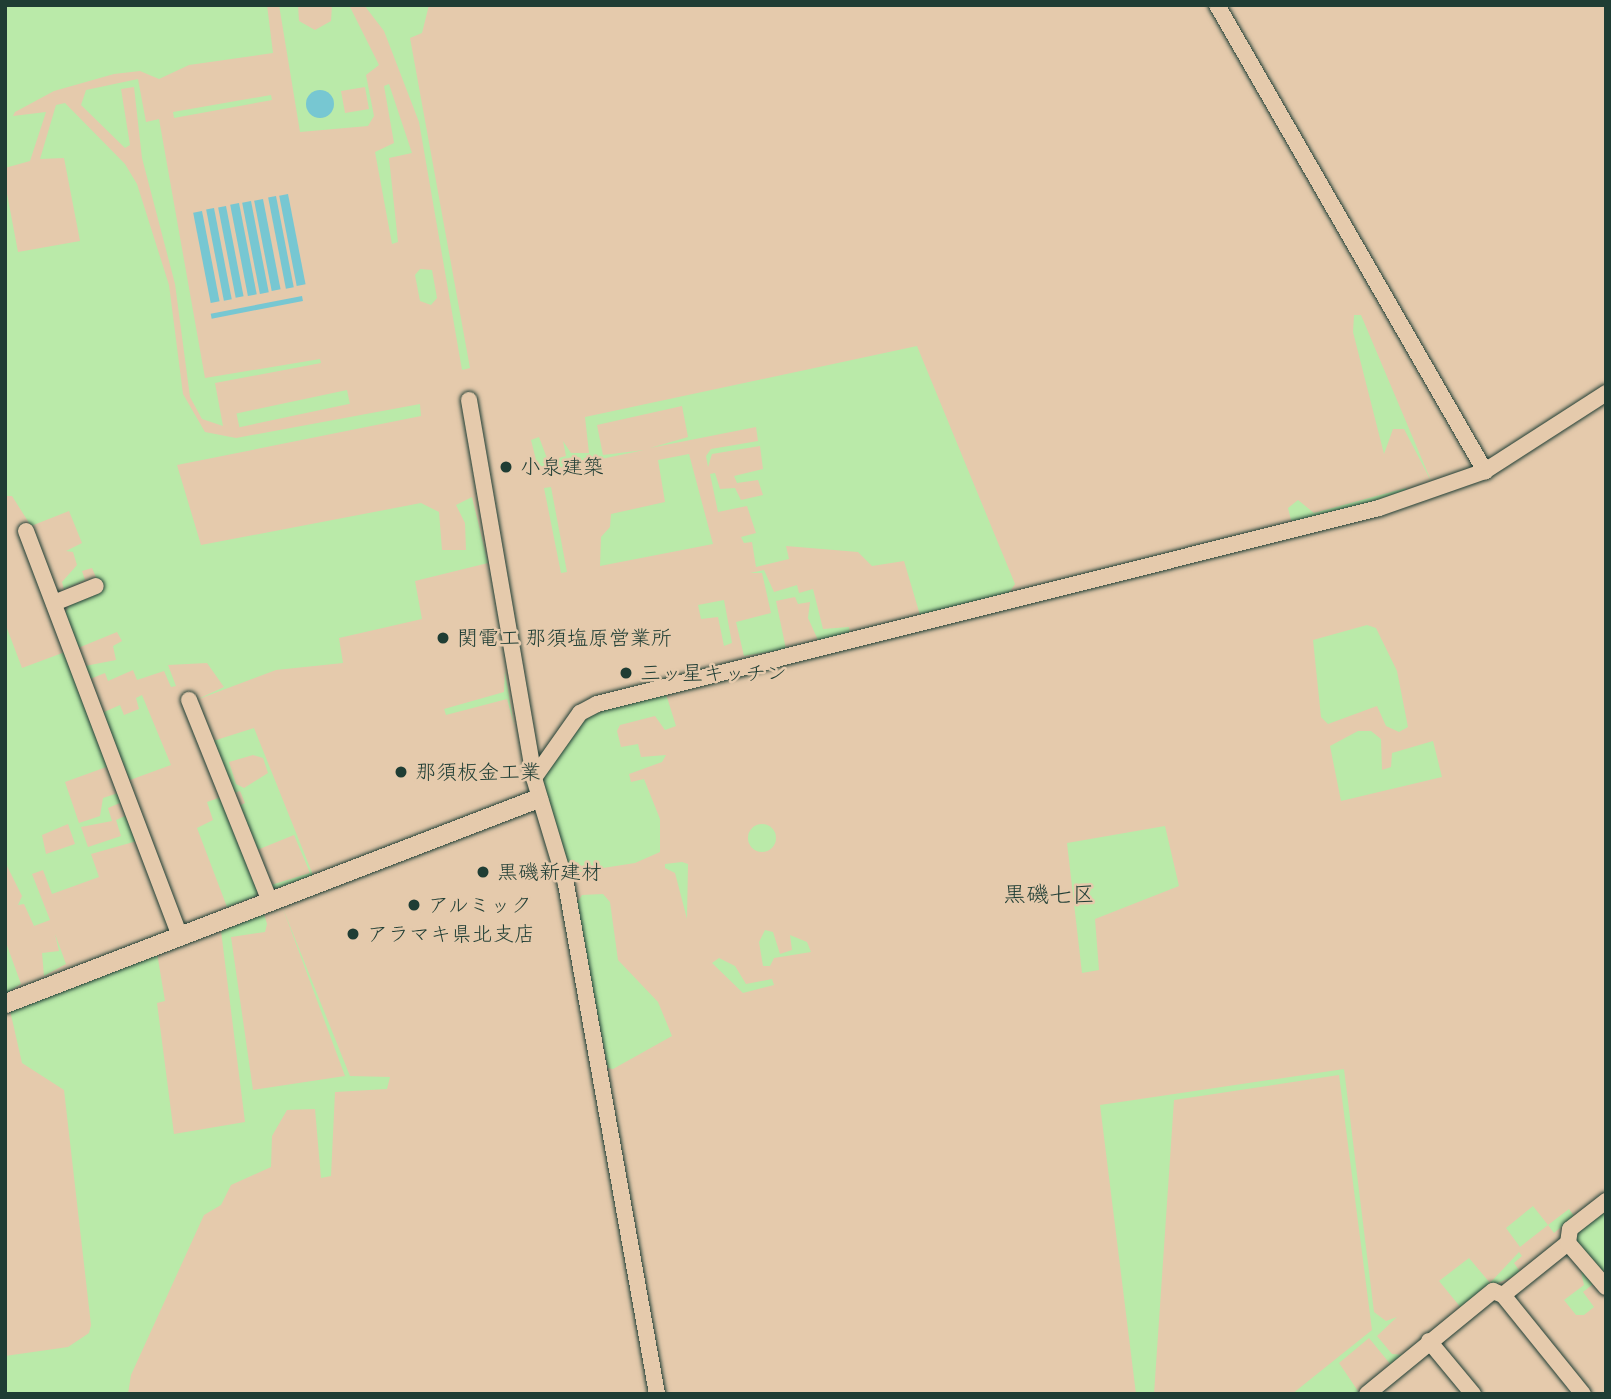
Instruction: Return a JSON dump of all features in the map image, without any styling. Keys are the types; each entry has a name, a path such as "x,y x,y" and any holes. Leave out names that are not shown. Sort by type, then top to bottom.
{"street":[{"path":"1217,5 1485,471"},
{"path":"534,778 572,723 597,704 1316,526 1485,471 1606,393"},
{"path":"469,400 534,778 566,884 657,1394"},
{"path":"26,531 180,936"},
{"path":"54,603 96,586"},
{"path":"189,700 270,902"},
{"path":"5,1003 538,798"},
{"path":"1503,1295 1568,1242 1570,1229 1606,1201"},
{"path":"1568,1242 1606,1287"},
{"path":"1367,1394 1493,1291 1503,1295 1583,1394"},
{"path":"1429,1341 1473,1394"}],"green space":[{"path":"5,5 267,5 273,53 189,65 159,79 140,71 114,74 54,91 15,112 13,116 46,112 30,161 5,168"},
{"path":"279,5 298,5 299,21 315,30 331,21 332,5 349,5 379,65 366,75 374,116 368,126 300,132","holes":["365,87 369,109 345,113 341,91"]},
{"path":"364,5 429,5 422,33 410,38 470,368 462,370 419,122 384,31"},
{"path":"138,79 146,122 159,119 205,378 320,359 321,363 215,383 223,426 202,419 190,397 175,284 142,158 134,87 121,89 130,145 125,148 81,105 86,90"},
{"path":"389,84 412,153 389,158 398,242 392,244 375,152 394,143 384,86"},
{"path":"271,95 272,100 174,118 173,112"},
{"path":"65,103 125,164 137,184 169,285 183,394 205,432 236,438 420,404 421,416 177,465 201,545 421,503 439,512 442,550 466,550 465,523 456,505 472,497 488,563 415,581 422,619 339,638 343,663 276,670 196,700 224,687 207,663 168,665 176,686 171,687 164,671 137,680 133,670 108,681 105,673 90,679 85,666 116,660 113,646 122,641 117,632 78,648 65,613 69,605 102,591 92,568 82,571 85,580 64,589 62,582 77,565 73,552 66,551 82,543 69,511 31,526 12,496 5,496 5,183 18,252 80,241 64,158 40,159 56,105"},
{"path":"420,269 432,270 437,298 431,305 420,301 415,275"},
{"path":"1354,315 1361,315 1432,483 1404,429 1393,429 1384,454 1353,332"},
{"path":"917,346 1015,584 1007,596 920,615 904,561 872,566 858,552 786,546 789,559 756,567 752,542 744,543 741,537 756,533 747,506 718,512 710,474 715,473 720,489 735,488 741,500 763,495 758,480 737,483 734,476 763,469 760,446 712,454 708,467 706,456 711,449 758,441 756,427 650,448 688,437 682,406 597,425 603,455 644,450 549,470 537,464 531,440 539,437 548,461 566,456 563,441 571,453 589,453 585,417"},
{"path":"347,390 350,404 239,427 236,413"},
{"path":"689,454 713,544 600,566 601,537 610,527 611,514 665,502 658,460"},
{"path":"551,487 567,572 561,573 544,488"},
{"path":"1406,488 1405,494 1298,522 1291,520 1288,508 1298,500 1314,513"},
{"path":"764,570 774,592 797,585 799,593 813,589 823,629 849,627 850,633 818,640 808,618 810,602 798,604 795,597 776,601 786,649 744,656 736,622 771,613 762,573 750,573"},
{"path":"724,600 732,643 724,646 718,617 701,619 698,605"},
{"path":"5,623 22,668 65,652 109,766 65,782 79,823 100,816 103,798 118,793 122,802 108,808 112,821 81,827 88,847 121,836 116,820 127,815 137,841 91,854 99,877 52,894 43,870 32,874 50,920 34,926 24,904 18,905 22,896 5,862","holes":["68,824 75,844 46,854 42,835"]},
{"path":"1367,625 1376,628 1397,671 1408,727 1399,732 1386,726 1377,706 1328,724 1321,717 1313,640"},
{"path":"505,671 514,725 507,699 446,715 444,709 504,692"},
{"path":"666,694 676,726 665,730 655,716 620,725 617,731 621,747 638,744 641,757 666,755 662,762 629,774 631,782 644,779 660,819 660,852 635,863 571,873 544,799 542,774 583,715"},
{"path":"142,695 171,765 130,780 102,713 120,705 124,715 139,709 136,698"},
{"path":"254,728 313,875 275,889 271,885 310,873 294,835 257,850 239,806 245,803 240,791 234,793 213,741","holes":["253,755 263,758 268,773 244,788 236,784 229,762"]},
{"path":"1358,731 1371,731 1381,739 1382,770 1391,767 1392,753 1433,741 1442,777 1341,801 1330,746"},
{"path":"221,797 258,889 256,896 227,907 197,828 213,820 207,802"},
{"path":"762,824 772,828 776,838 772,848 762,852 752,848 748,838 752,828"},
{"path":"1165,826 1179,886 1095,919 1099,970 1082,973 1067,843"},
{"path":"665,864 688,864 687,919 675,873 665,868"},
{"path":"603,894 610,902 618,960 658,1002 672,1036 613,1069 608,1068 576,904 582,895"},
{"path":"282,906 350,1076 390,1077 387,1089 335,1092 331,1176 321,1178 315,1109 287,1110 272,1136 271,1167 231,1185 221,1205 204,1215 131,1375 128,1394 5,1394 5,1356 68,1347 89,1333 91,1325 64,1090 22,1063 9,1006 157,953 165,1001 157,1003 174,1134 245,1122 221,931 264,914 267,924 265,932 231,937 253,1090 345,1076"},
{"path":"765,930 773,932 780,954 792,950 790,935 807,942 811,952 774,958 770,966 763,966 759,942"},
{"path":"55,934 66,964 44,976 42,953 59,951"},
{"path":"5,940 21,984 5,994"},
{"path":"719,958 735,966 746,984 772,979 774,985 743,993 712,963"},
{"path":"1344,1069 1374,1312 1386,1321 1397,1317 1377,1336 1392,1354 1404,1355 1391,1365 1369,1338 1339,1363 1360,1394 1292,1394 1372,1330 1339,1075 1174,1100 1154,1394 1136,1394 1100,1105"},
{"path":"1533,1206 1548,1225 1520,1247 1506,1228"},
{"path":"1569,1209 1574,1216 1554,1233 1548,1225"},
{"path":"1602,1212 1606,1216 1606,1279 1576,1243 1578,1231"},
{"path":"1519,1252 1522,1256 1514,1263 1521,1273 1491,1286 1462,1309 1439,1281 1469,1258 1490,1283"},
{"path":"1581,1271 1593,1284 1583,1292 1594,1307 1584,1315 1576,1315 1564,1300 1584,1285"}],"water":[{"path":"320,90 330,94 334,104 330,114 320,118 310,114 306,104 310,94"},
{"path":"288,194 306,284 297,286 279,196"},
{"path":"276,196 294,287 286,289 268,198"},
{"path":"263,199 281,289 272,291 254,201"},
{"path":"251,201 269,292 260,294 242,203"},
{"path":"239,203 257,294 248,296 230,205"},
{"path":"226,206 244,296 236,298 218,208"},
{"path":"214,208 232,299 224,301 206,210"},
{"path":"202,211 220,301 211,303 193,213"},
{"path":"302,296 303,301 212,319 211,314"}],"place":[{"name":"小泉建築","path":"506,467"},
{"name":"関電工 那須塩原営業所","path":"443,638"},
{"name":"三ッ星キッチン","path":"626,673"},
{"name":"那須板金工業","path":"401,772"},
{"name":"黒磯新建材","path":"483,872"},
{"name":"アルミック","path":"414,905"},
{"name":"アラマキ県北支店","path":"353,934"}],"district":[{"name":"黒磯七区","path":"1049,894"}]}
